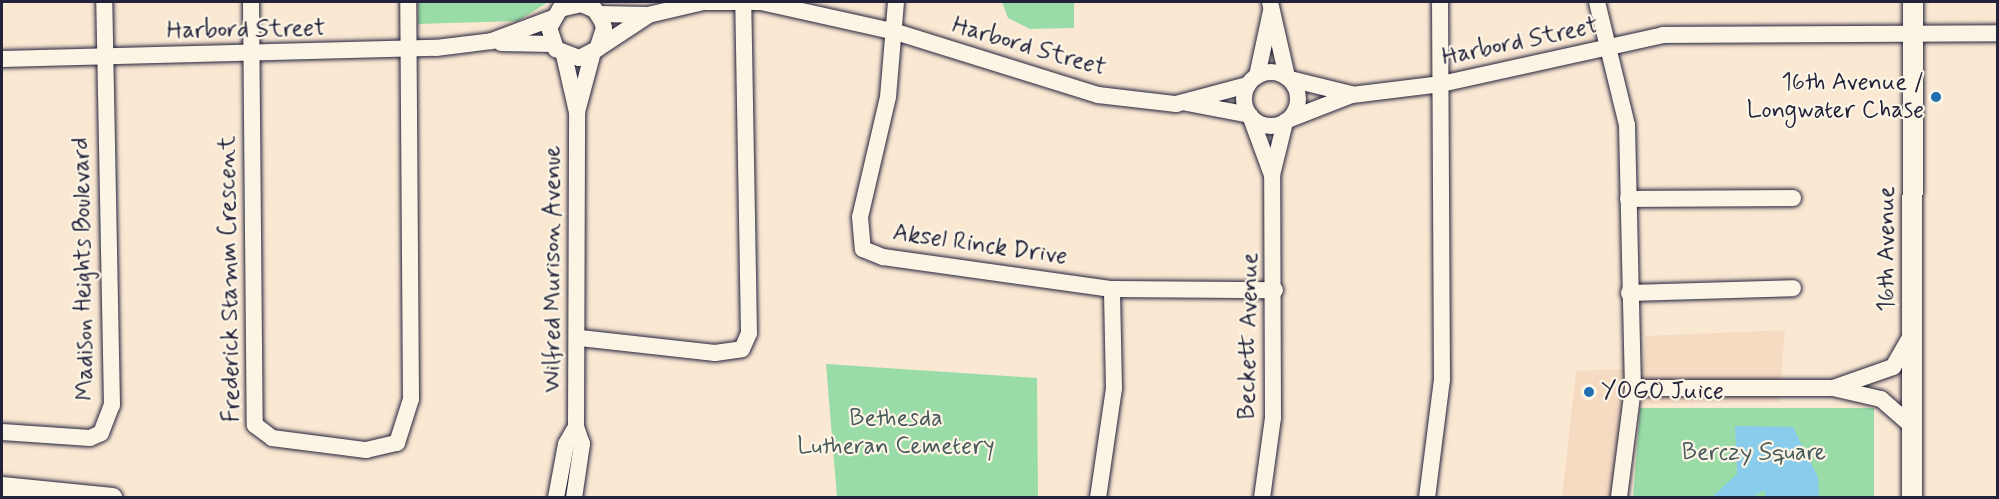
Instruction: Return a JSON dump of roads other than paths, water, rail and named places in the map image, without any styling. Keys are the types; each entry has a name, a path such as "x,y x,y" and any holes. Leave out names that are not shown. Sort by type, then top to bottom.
{"main road":[{"name":"16th Avenue","path":"1912,498 1913,2"},
{"path":"2,487 112,498"}],"street":[{"name":"Madison Heights Boulevard","path":"2,432 90,438 101,433 112,405 104,2"},
{"path":"251,2 251,55"},
{"path":"408,2 409,49"},
{"name":"Harbord Street","path":"594,9 648,15 704,2 743,2 814,10 896,32 1062,87 1186,103 1250,116"},
{"path":"580,338 715,353 742,349 749,333 743,2"},
{"path":"896,2 896,32"},
{"path":"1426,498 1442,380 1440,2"},
{"path":"1597,2 1627,125 1629,293 1634,388 1619,498"},
{"path":"581,4 594,9 603,36 595,51 579,58 558,50 558,9 581,4"},
{"path":"1270,6 1288,78 1298,102 1288,120 1267,126 1250,116 1245,100 1253,80 1270,6"},
{"name":"Harbord Street","path":"492,41 558,9"},
{"name":"Harbord Street","path":"595,51 648,15"},
{"name":"Aksel Rinck Drive","path":"896,32 888,97 860,217 863,249 883,256 1112,289 1275,290"},
{"name":"Harbord Street","path":"1288,120 1352,95 1440,84 1664,34 1998,33"},
{"name":"Harbord Street","path":"2,59 251,55 409,49 492,41 558,50"},
{"name":"Frederick Stamm Crescent","path":"251,55 255,425 272,438 366,450 397,442 411,399 409,49"},
{"name":"Wilfred Murison Avenue","path":"558,50 577,112 580,338 576,427 582,444 574,498"},
{"name":"Wilfred Murison Avenue","path":"577,112 595,51"},
{"path":"1253,80 1275,72 1288,78"},
{"name":"Harbord Street","path":"1288,78 1352,95"},
{"name":"Harbord Street","path":"1186,103 1253,80"},
{"name":"Beckett Avenue","path":"1250,116 1272,175"},
{"name":"Beckett Avenue","path":"1262,498 1273,418 1275,290 1272,175 1288,120"},
{"path":"1628,199 1793,198"},
{"path":"1629,293 1793,288"},
{"path":"1098,498 1114,388 1112,289"},
{"path":"1833,388 1893,367 1912,332"},
{"path":"1634,388 1833,388 1881,399 1912,426"},
{"name":"Wilfred Murison Avenue","path":"556,498 566,444 576,427"}],"water":[{"path":"1735,426 1793,427 1818,477 1819,497 1766,497 1764,490 1753,497 1712,497 1737,474"}],"place":[{"name":"16th Avenue / Longwater Chase","path":"1936,97"},
{"name":"YOGO Juice","path":"1589,392"}],"park label":[{"name":"Bethesda Lutheran Cemetery","path":"896,433"},
{"name":"Berczy Square","path":"1754,453"}]}
